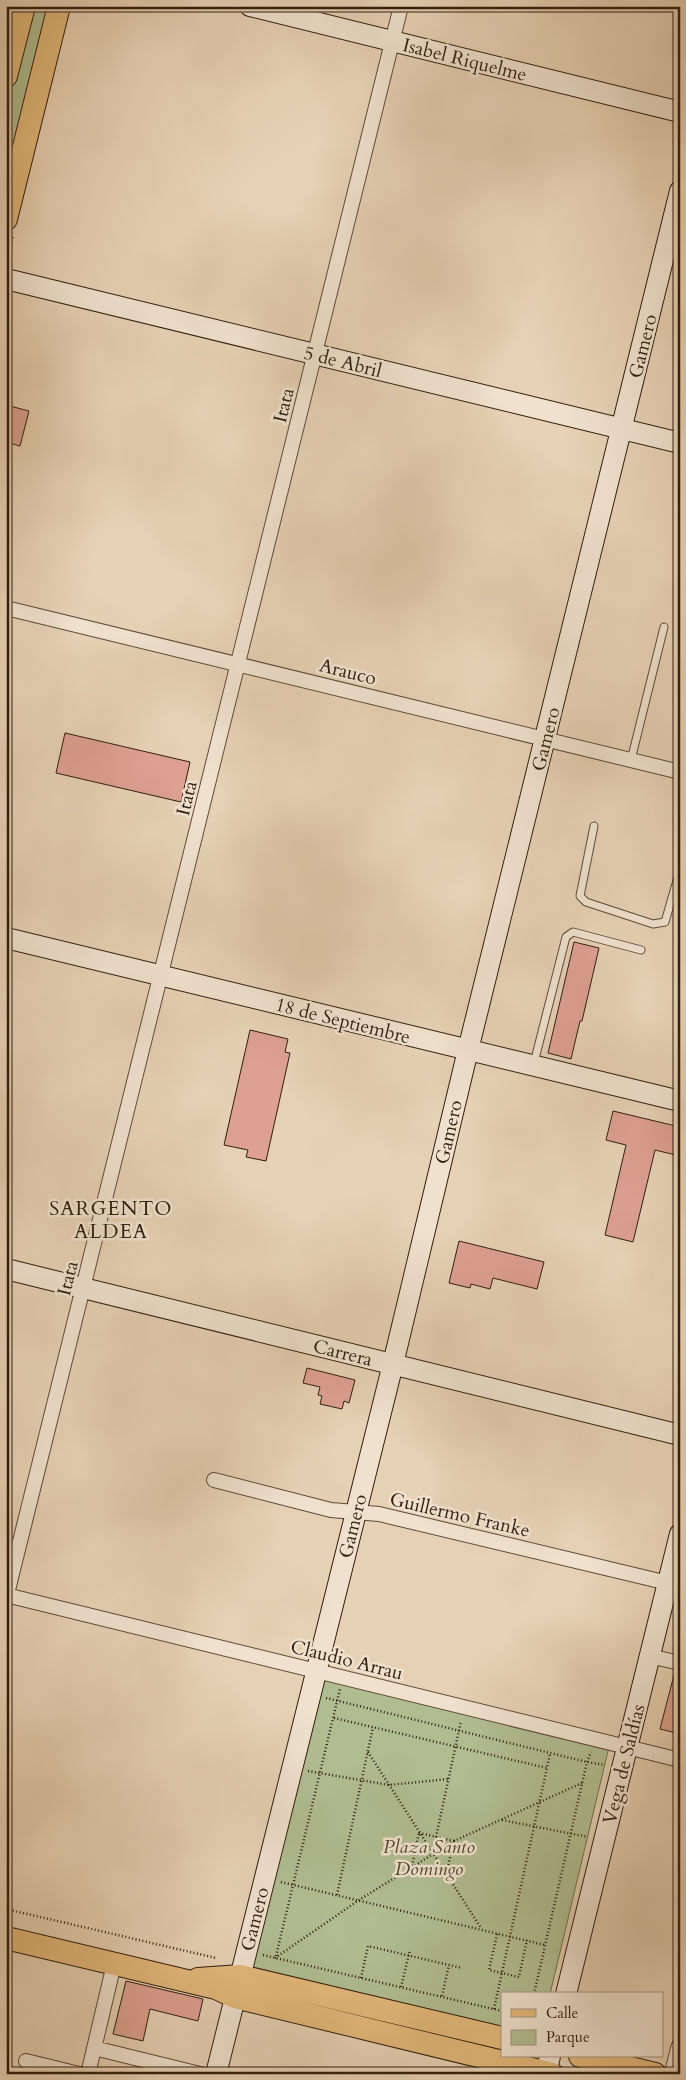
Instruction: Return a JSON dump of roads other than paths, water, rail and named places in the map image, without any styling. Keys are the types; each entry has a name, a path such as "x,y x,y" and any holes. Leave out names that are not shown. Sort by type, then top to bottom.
{"main road":[{"path":"6,76 12,30 24,6"},
{"path":"6,219 59,6"},
{"path":"6,1938 180,1980 238,1987 501,2038"},
{"path":"238,1987 501,2057"},
{"path":"506,2058 548,2069"},
{"path":"588,2058 655,2074"}],"street":[{"name":"Isabel Riquelme","path":"250,6 680,112"},
{"name":"Itata","path":"6,1596 401,6"},
{"name":"Gamero","path":"216,2074 393,1364 468,1050 680,191"},
{"name":"5 de Abril","path":"6,279 680,443"},
{"name":"Arauco","path":"6,608 680,772"},
{"name":"18 de Septiembre","path":"6,938 680,1101"},
{"name":"Carrera","path":"6,1270 680,1434"},
{"name":"Guillermo Franke","path":"214,1480 331,1510 379,1514 668,1583"},
{"name":"Vega de Saldías","path":"566,1992 680,1534"},
{"name":"Claudio Arrau","path":"6,1596 680,1760"},
{"path":"650,1656 680,1663"},
{"path":"88,2074 114,1964"},
{"path":"94,2048 200,2074"},
{"path":"26,2061 79,2074"}],"lane":[{"path":"631,760 664,627"},
{"path":"594,826 580,896 586,902 653,924 665,922 680,870"},
{"path":"533,1066 566,937 573,932 641,950"},
{"path":"668,2074 675,2046 680,2038"}],"district":[{"name":"SARGENTO ALDEA","path":"111,1220"}],"park label":[{"name":"Plaza Santo Domingo","path":"429,1857"}]}
